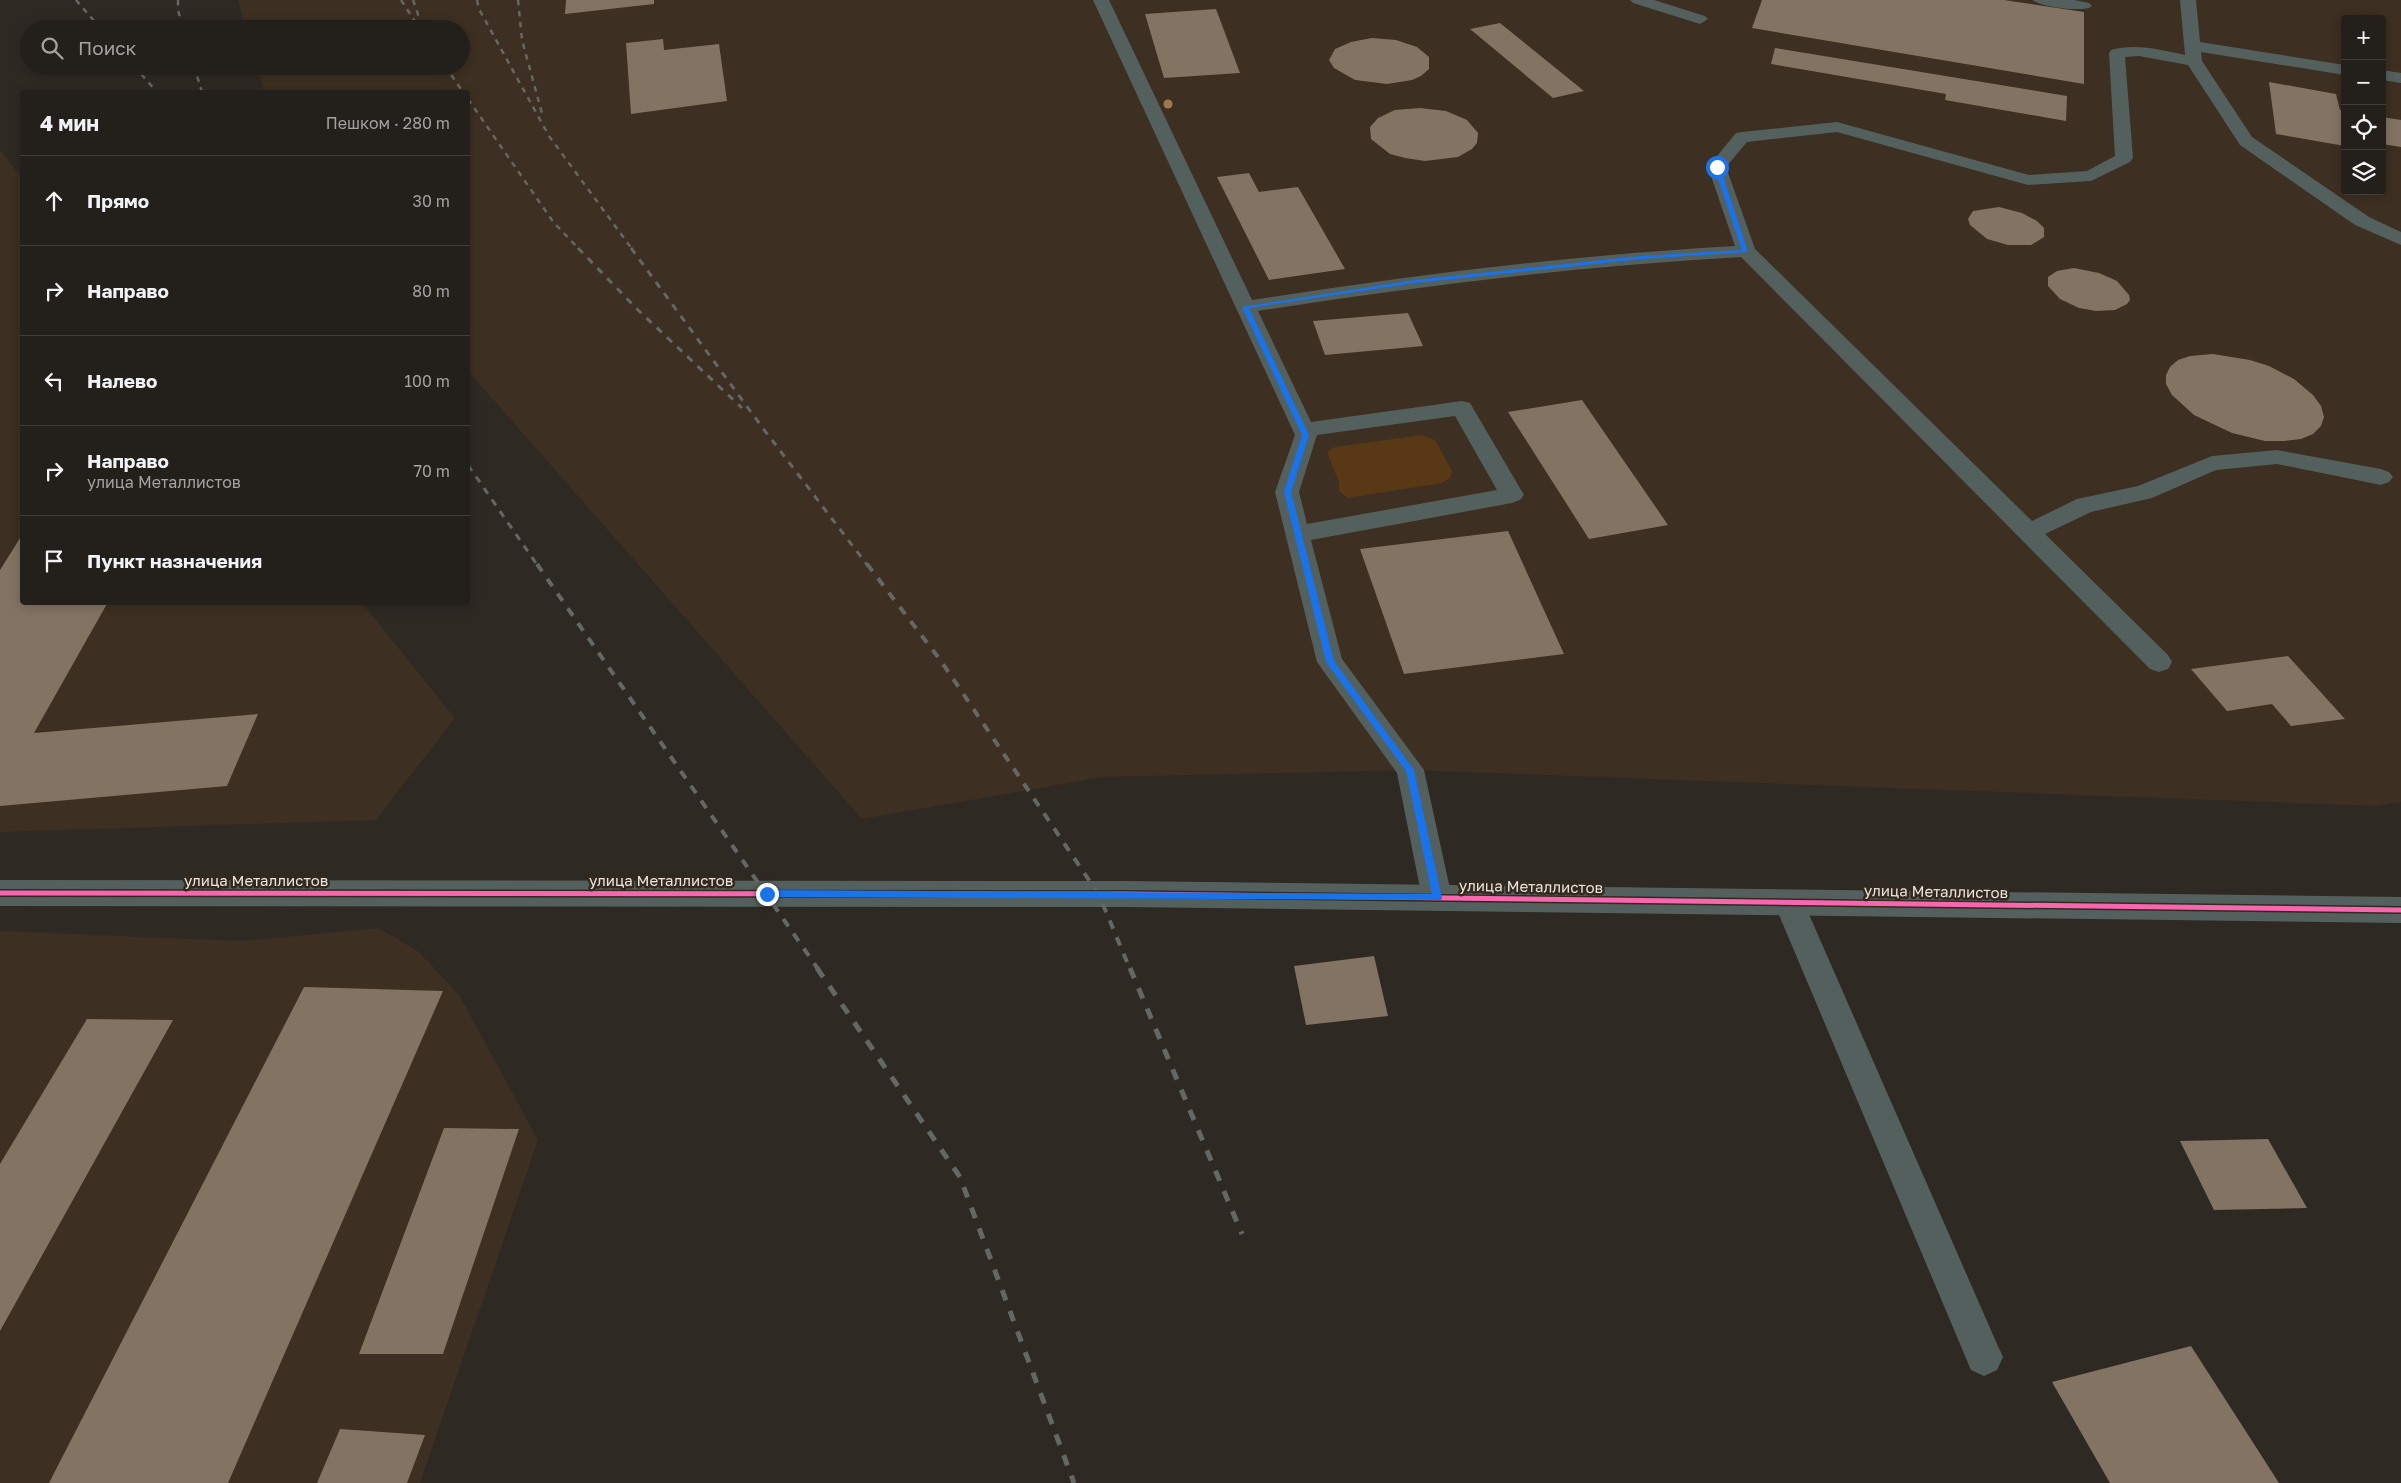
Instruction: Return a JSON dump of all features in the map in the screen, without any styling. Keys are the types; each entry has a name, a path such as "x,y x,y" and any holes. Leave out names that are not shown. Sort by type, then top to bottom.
{"street":[{"path":"1101,0 1306,435 1287,492 1330,662 1410,770 1438,898"},
{"path":"1638,0 1700,19"},
{"path":"2041,0 2084,6"},
{"path":"2188,0 2194,54 2246,141 2362,221 2401,238"},
{"path":"2159,662 1746,251 1717,167 1742,137 1837,127 2028,180 2091,176 2124,158 2118,53 2139,51 2194,54 2341,70"},
{"path":"2386,76 2401,78"},
{"path":"1245,307 1424,280 1641,257 1746,251"},
{"path":"1298,534 1512,495 1462,408 1304,430"},
{"path":"2029,532 2085,505 2144,493 2212,463 2277,457 2381,477"},
{"name":"улица Металлистов","path":"0,893 1125,894 2401,910"},
{"path":"1790,903 1984,1357"}],"shaded area":[{"path":"238,0 2401,0 2401,802 2376,806 1410,770 1103,777 862,819 470,373 470,90 263,90 259,75 470,75 470,20 244,20"},
{"path":"0,150 20,175 20,605 364,605 455,718 376,820 0,832"},
{"path":"1422,435 1435,440 1452,471 1450,478 1442,483 1348,498 1339,491 1339,482 1328,451 1335,447"},
{"path":"379,928 419,952 459,995 538,1140 420,1483 0,1483 0,931 243,941"}],"building":[{"path":"566,0 654,0 654,4 565,14"},
{"path":"1762,0 2004,0 2084,12 2084,84 1752,28"},
{"path":"1216,9 1240,73 1164,78 1145,14"},
{"path":"1500,23 1584,91 1553,98 1470,29"},
{"path":"1372,38 1396,40 1417,47 1429,57 1429,69 1421,76 1412,80 1387,84 1355,80 1334,68 1329,60 1335,49 1351,42"},
{"path":"663,39 664,50 719,44 727,101 631,114 626,43"},
{"path":"1775,48 2067,96 2066,121 1945,100 1946,94 1771,64"},
{"path":"2269,82 2336,94 2341,110 2341,145 2276,134"},
{"path":"1420,108 1446,111 1467,120 1478,133 1477,143 1472,149 1458,157 1425,161 1390,154 1371,139 1370,127 1378,118 1395,110"},
{"path":"2386,118 2401,120 2401,147 2386,145"},
{"path":"1249,173 1259,192 1298,187 1345,269 1269,280 1217,177"},
{"path":"1999,207 2022,213 2037,221 2044,228 2044,237 2031,245 2008,245 1987,239 1970,225 1968,219 1973,211"},
{"path":"2074,268 2099,273 2117,281 2129,295 2130,300 2127,304 2115,310 2096,311 2079,308 2060,299 2048,286 2048,277 2057,271"},
{"path":"1408,313 1423,346 1325,355 1313,321"},
{"path":"2213,354 2250,360 2269,366 2294,379 2313,395 2321,406 2324,417 2321,426 2313,434 2301,439 2265,441 2232,433 2194,415 2172,395 2166,384 2166,375 2170,367 2178,360 2190,356"},
{"path":"1582,400 1668,525 1589,539 1508,412"},
{"path":"1508,531 1564,654 1404,674 1360,549"},
{"path":"20,538 20,605 106,605 34,733 258,714 227,786 0,806 0,570"},
{"path":"2288,656 2345,719 2291,726 2272,704 2227,711 2191,669"},
{"path":"1374,956 1388,1016 1306,1025 1294,966"},
{"path":"304,987 443,991 228,1483 49,1483"},
{"path":"87,1019 173,1020 0,1331 0,1164"},
{"path":"444,1128 519,1129 443,1354 359,1354"},
{"path":"2268,1139 2307,1208 2214,1210 2180,1141"},
{"path":"2191,1346 2279,1483 2110,1483 2052,1382"},
{"path":"340,1429 425,1435 407,1483 317,1483"}],"railway":[{"path":"76,0 93,20"},
{"path":"178,0 181,20"},
{"path":"401,0 414,20"},
{"path":"413,0 420,20"},
{"path":"477,0 479,9 549,136 632,249"},
{"path":"518,0 522,40 543,117"},
{"path":"142,75 155,90"},
{"path":"197,75 201,90"},
{"path":"451,75 462,90"},
{"path":"470,102 554,223 579,249"},
{"path":"578,248 638,310 742,408"},
{"path":"631,248 762,427 868,566"},
{"path":"470,468 538,566"},
{"path":"537,564 818,969"},
{"path":"867,564 941,661 1099,895 1130,969"},
{"path":"817,968 960,1177 1074,1483"},
{"path":"1130,968 1242,1234"}],"cycle path":[{"path":"0,893 1125,894 2401,910"}],"route":[{"path":"767,894 1125,894 1438,898 1410,770 1330,662 1287,492 1306,435 1245,307 1415,281 1641,257 1746,251 1717,167"}]}
